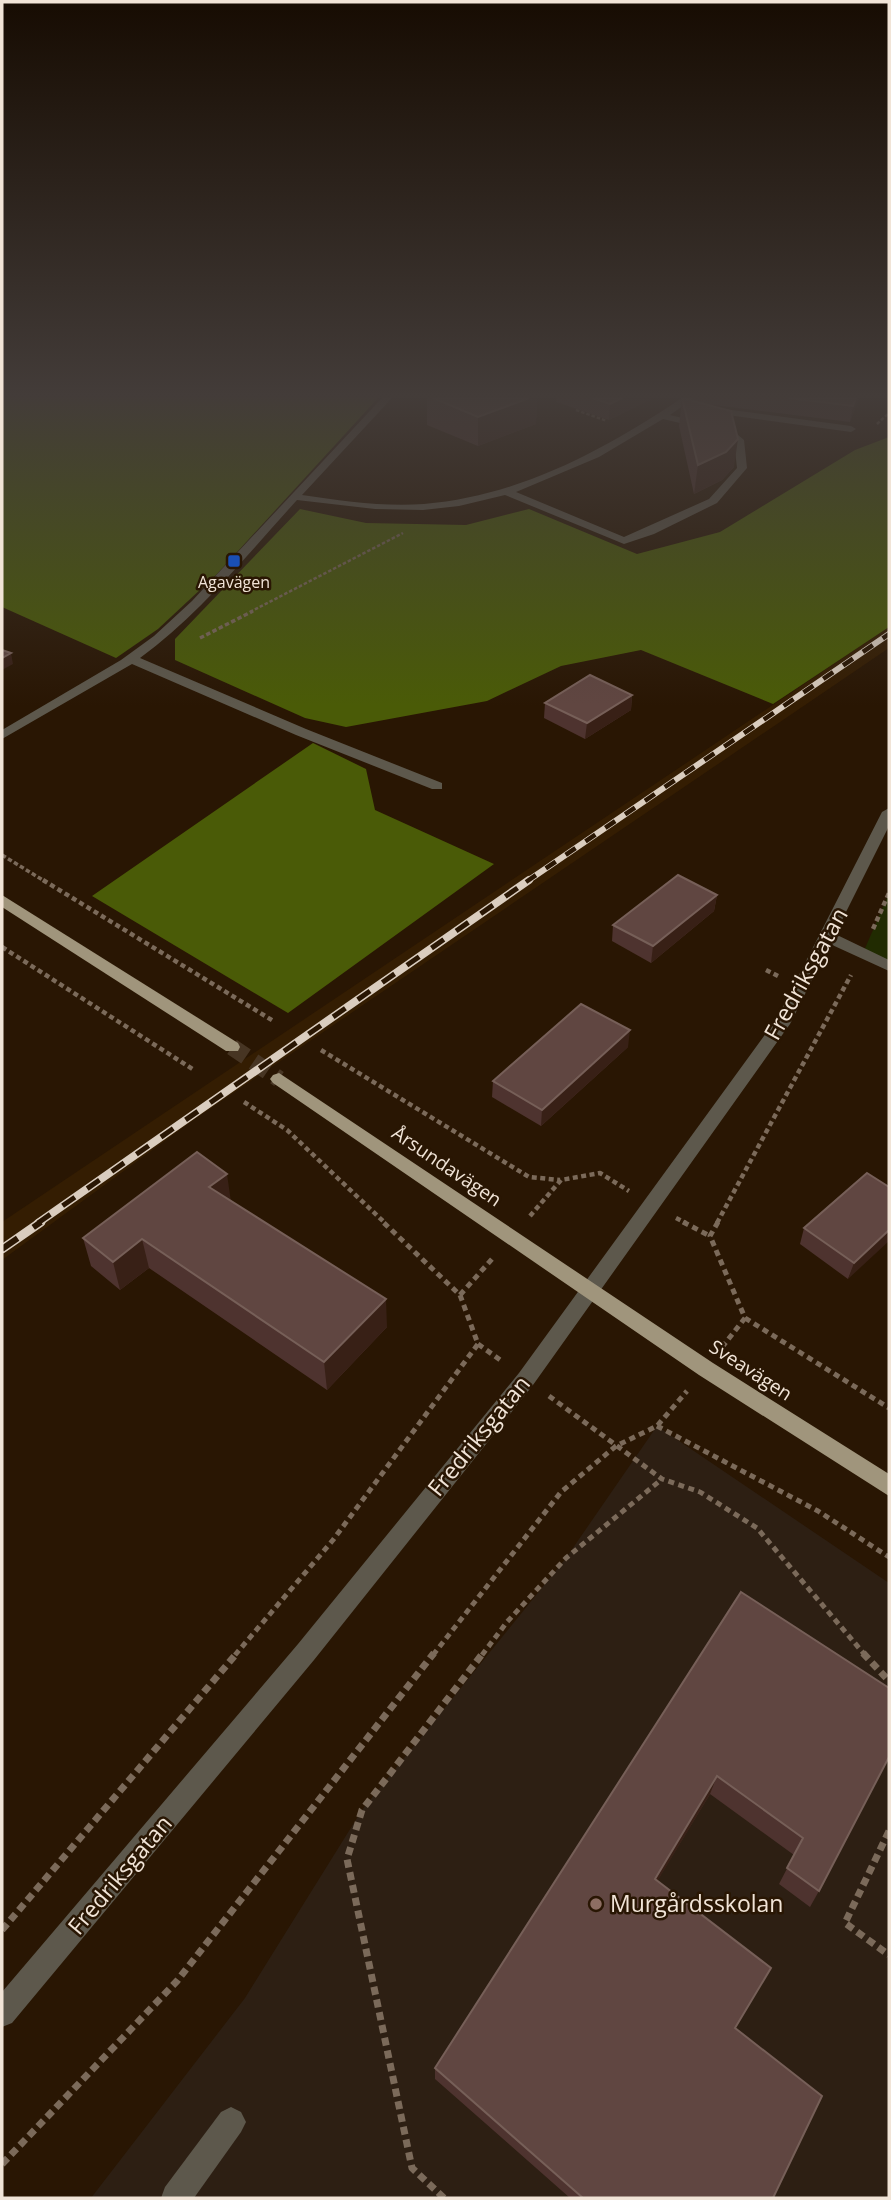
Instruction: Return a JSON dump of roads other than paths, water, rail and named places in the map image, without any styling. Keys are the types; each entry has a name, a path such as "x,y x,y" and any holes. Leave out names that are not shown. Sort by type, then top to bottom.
{"main road":[{"path":"2,900 232,1047"},
{"name":"Årsundavägen","path":"279,1079 591,1289"},
{"name":"Sveavägen","path":"591,1289 706,1369 889,1486"}],"street":[{"path":"2,734 132,659 197,603 293,501"},
{"path":"323,501 401,508 470,501"},
{"path":"528,501 624,541 687,515 713,501"},
{"path":"132,659 301,732 437,786"},
{"name":"Fredriksgatan","path":"2,2013 314,1642 526,1379 784,1020 889,812"},
{"path":"828,937 889,966"},
{"path":"176,2198 231,2122"}],"tunnel":[{"path":"232,1047 279,1079"}],"railway":[{"path":"526,882 889,634"},
{"path":"38,1223 529,880"},
{"path":"2,1249 41,1222"}],"place":[{"name":"Agavägen","path":"234,561"},
{"name":"Murgårdsskolan","path":"596,1904"}]}
